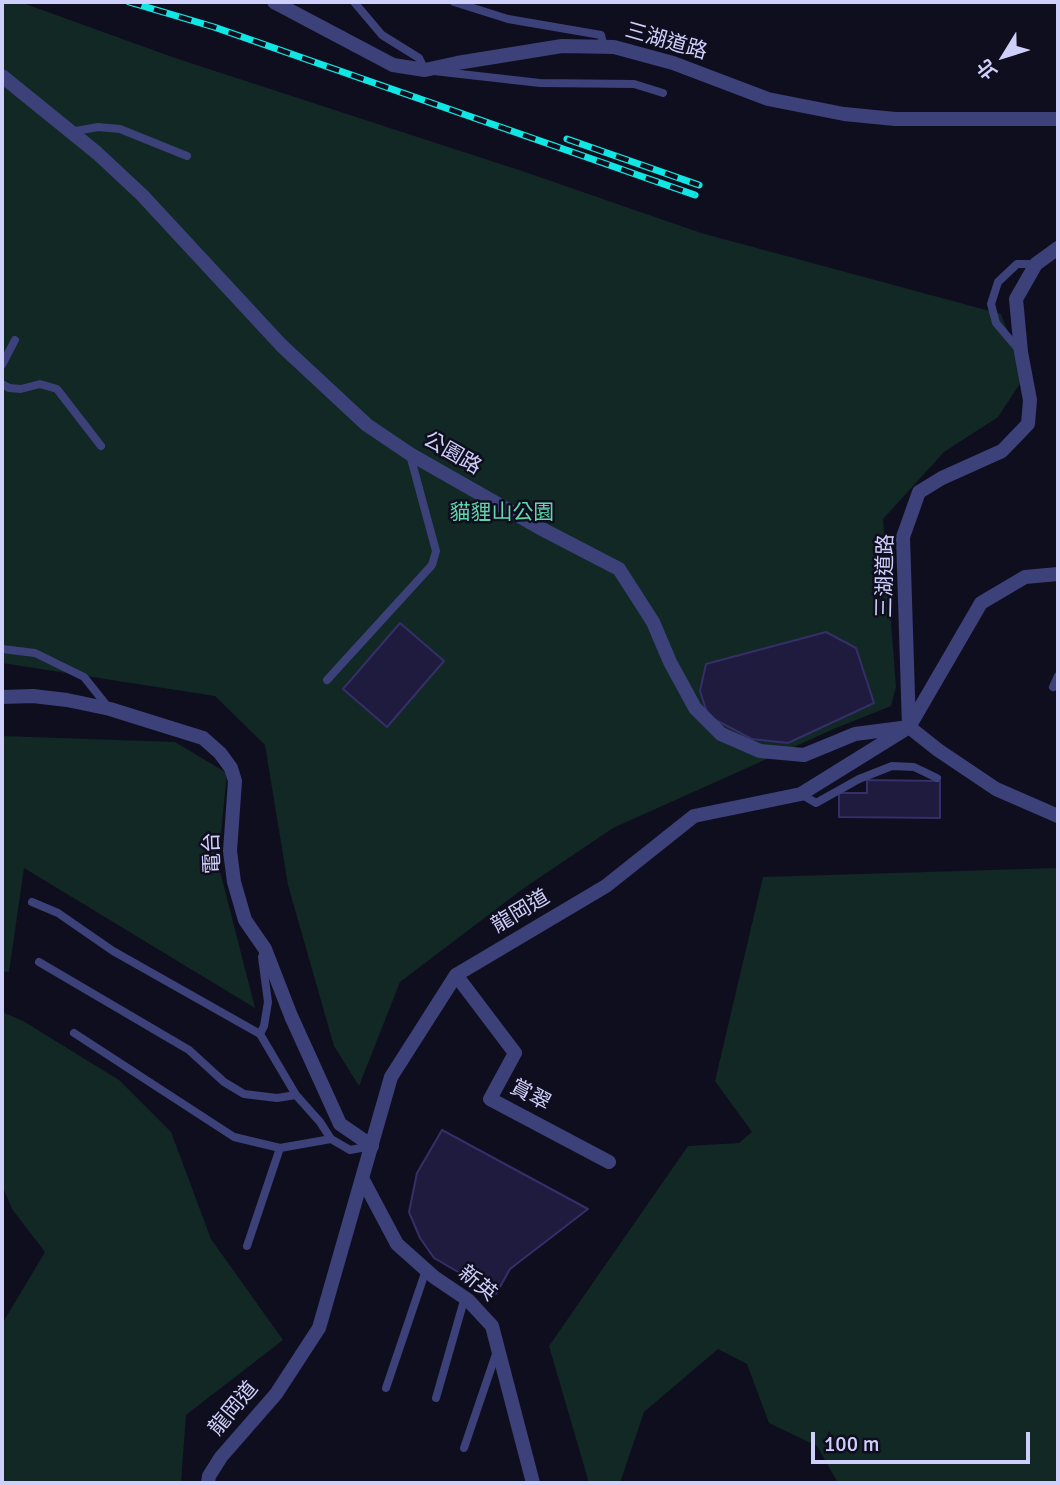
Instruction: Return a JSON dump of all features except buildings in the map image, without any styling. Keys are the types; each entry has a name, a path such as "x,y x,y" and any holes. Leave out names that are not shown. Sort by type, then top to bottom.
{"street":[{"name":"三湖道路","path":"274,2 393,65 425,70 562,46 614,47 674,63 768,99 844,114 895,119 1058,119"},
{"name":"公園路","path":"2,76 142,195 282,346 367,425 410,454 619,569 653,622 670,662 695,708 722,734 760,751 804,755 855,734 909,727"},
{"name":"三湖道路","path":"909,727 903,537 919,492 942,478 1002,451 1028,424 1030,400 1021,352 1016,299 1036,264 1058,248"},
{"name":"龍岡道","path":"208,1483 209,1476 221,1457 276,1394 319,1328 391,1077 456,975 606,886 694,816 801,794 909,727 981,603 1025,577 1058,574"},
{"name":"電台","path":"2,697 33,696 110,709 203,738 220,753 232,768 234,782 230,851 234,882 245,920 265,949 291,1016 340,1124 372,1146"},
{"path":"909,727 996,789 1058,816"},
{"name":"賞翠","path":"456,975 515,1054 490,1099 609,1162"},
{"name":"新英","path":"363,1180 397,1244 426,1270 464,1297 492,1326 533,1483"}],"lane":[{"path":"354,2 382,35 419,58 425,70 540,83 634,84 663,93"},
{"path":"454,2 508,19 601,35 604,47"},
{"path":"70,132 98,127 120,130 187,156"},
{"path":"1021,352 996,323 991,304 998,282 1017,264 1036,264"},
{"path":"2,365 15,340"},
{"path":"2,384 21,389 40,383 57,389 100,446"},
{"path":"327,680 432,565 436,551 410,454"},
{"path":"2,649 35,653 84,677 110,709"},
{"path":"1053,687 1058,676"},
{"path":"801,794 817,803 859,779 892,766 914,767 937,778"},
{"path":"32,902 58,913 113,951 260,1034 296,1095 331,1139 350,1150 372,1146"},
{"path":"260,1034 268,1002 262,957 265,949"},
{"path":"38,962 189,1051 224,1082 244,1094 277,1098 296,1095"},
{"path":"74,1033 234,1137 280,1148 331,1139"},
{"path":"247,1246 280,1148"},
{"path":"386,1388 426,1270"},
{"path":"436,1398 464,1297"},
{"path":"464,1448 498,1347"}],"green space":[{"name":"貓貍山公園","path":"2,2 20,2 175,58 525,172 701,233 1001,314 1025,376 998,417 944,452 883,519 896,687 891,706 613,828 524,888 400,982 359,1086 334,1046 288,885 265,745 215,696 2,663"},
{"path":"2,736 175,742 227,773 218,863 255,1008 24,868 9,972 2,971"},
{"path":"1058,868 1058,1483 838,1483 817,1446 769,1423 747,1364 718,1349 644,1412 620,1483 589,1483 549,1346 688,1146 739,1143 752,1132 715,1081 763,877"},
{"path":"2,1012 23,1021 119,1080 171,1132 211,1239 283,1340 186,1415 181,1483 2,1483 2,1324 45,1252 12,1209 2,1185"}],"railway":[{"path":"129,2 214,27 695,195"},
{"path":"567,139 699,185"}]}
